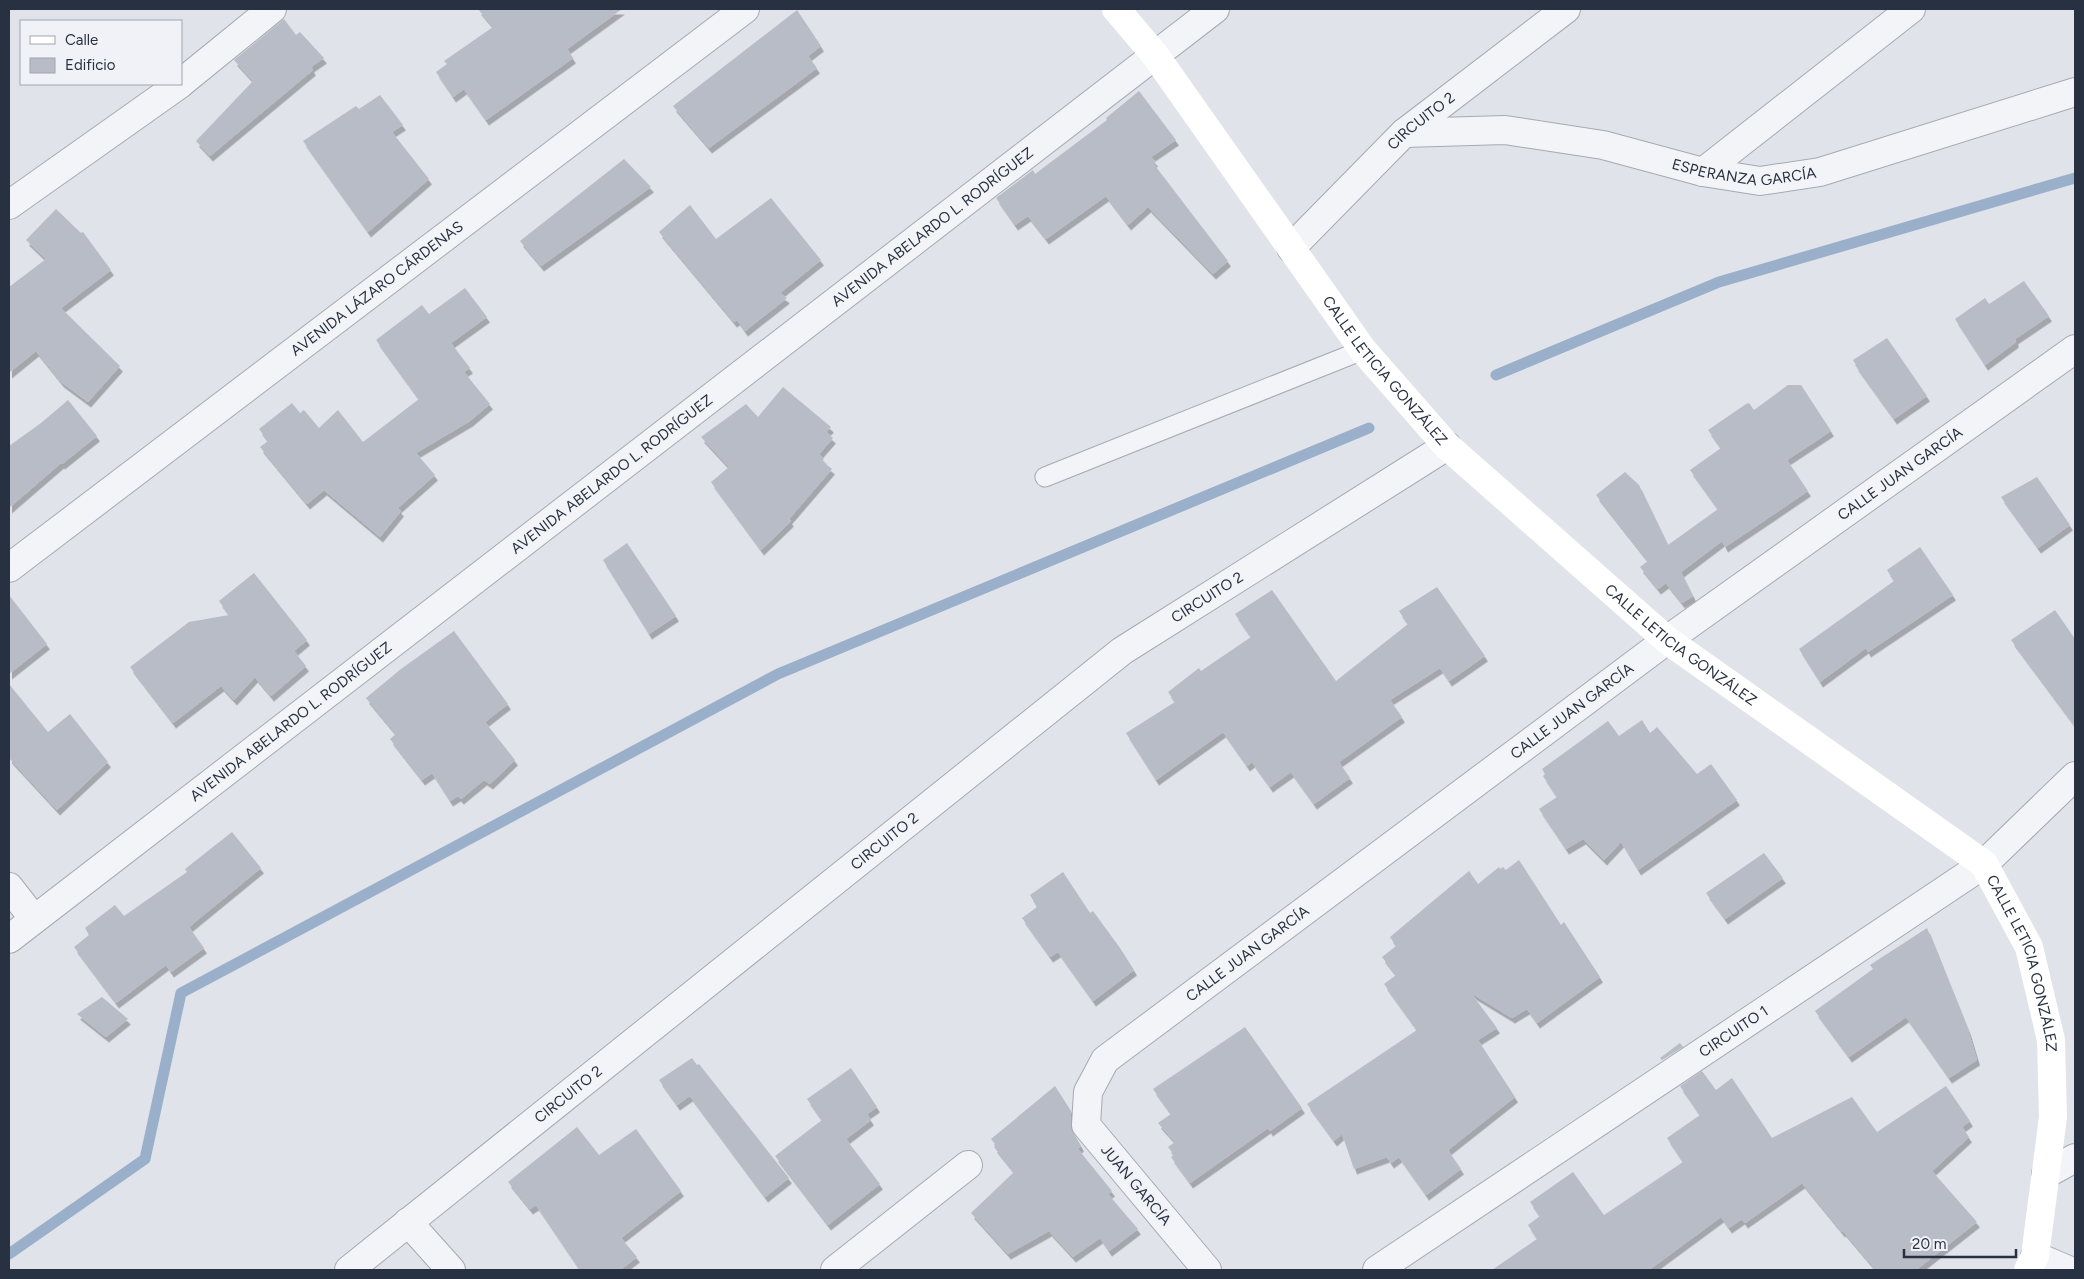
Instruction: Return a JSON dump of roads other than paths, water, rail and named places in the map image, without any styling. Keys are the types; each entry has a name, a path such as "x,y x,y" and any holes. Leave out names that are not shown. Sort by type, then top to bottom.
{"street":[{"path":"182,82 272,9"},
{"name":"AVENIDA LÁZARO CÁRDENAS","path":"9,568 745,9"},
{"name":"CALLE LETICIA GONZÁLEZ","path":"1116,9 1155,55 1363,350 1446,446 1667,640 1984,864 2028,947 2051,1040 2053,1117 2032,1263"},
{"name":"AVENIDA ABELARDO L. RODRÍGUEZ","path":"9,939 1216,9"},
{"name":"CIRCUITO 2","path":"1290,248 1404,133 1566,9"},
{"path":"1703,172 1911,9"},
{"path":"9,205 178,85"},
{"name":"ESPERANZA GARCÍA","path":"1404,133 1505,130 1602,145 1703,172 1760,181 1820,172 2075,92"},
{"name":"CALLE JUAN GARCÍA","path":"1088,1092 1105,1060 1667,640 2075,349"},
{"name":"CIRCUITO 2","path":"349,1270 1122,651 1446,446"},
{"name":"CIRCUITO 1","path":"1377,1270 1984,864 2075,776"},
{"path":"9,887 34,919"},
{"name":"JUAN GARCÍA","path":"1088,1092 1086,1125 1207,1270"},
{"path":"2046,1174 2075,1158"},
{"path":"835,1270 968,1165"},
{"path":"408,1222 452,1270"},
{"path":"2032,1263 2068,1270"}],"lane":[{"path":"1045,477 1363,350"}],"waterway":[{"path":"1496,375 1719,282 2075,178"},
{"path":"9,1254 145,1159 181,993 778,674 1369,428"}]}
